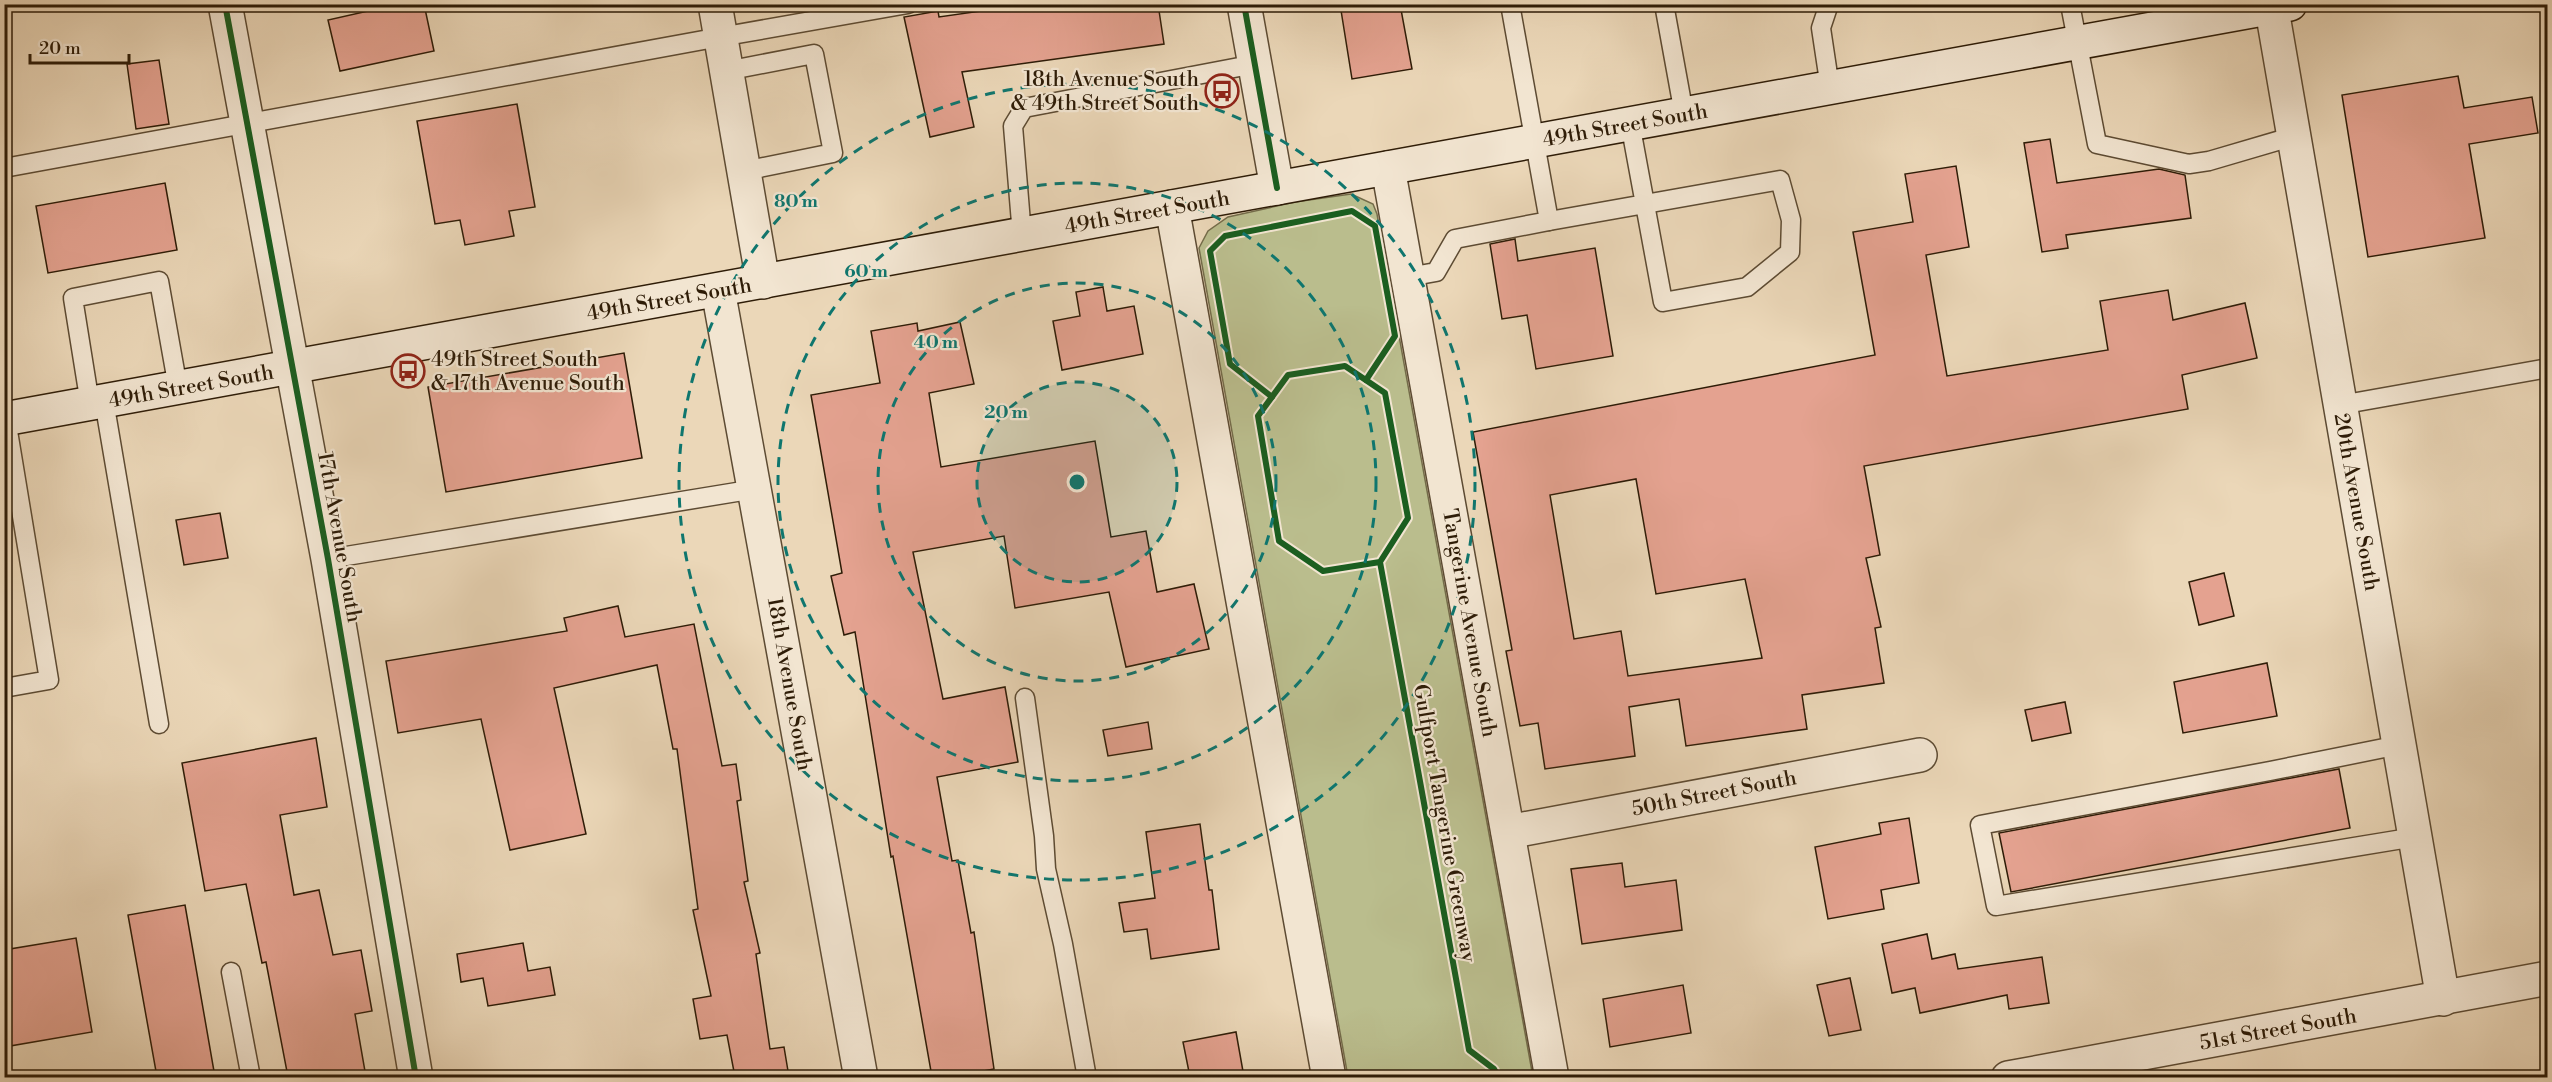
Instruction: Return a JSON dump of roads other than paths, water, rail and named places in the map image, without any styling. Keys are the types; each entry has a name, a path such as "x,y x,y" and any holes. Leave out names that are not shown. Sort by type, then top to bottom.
{"street":[{"name":"17th Avenue South","path":"225,4 328,559 416,1077"},
{"path":"715,4 763,282"},
{"path":"1244,4 1277,188"},
{"name":"49th Street South","path":"5,419 2277,6"},
{"name":"20th Avenue South","path":"2277,6 2294,136 2442,999"},
{"name":"Tangerine Avenue South","path":"1388,168 1552,1077"},
{"path":"1172,207 1329,1077"},
{"name":"18th Avenue South","path":"718,290 861,1077"},
{"name":"50th Street South","path":"1508,832 1920,755"},
{"name":"51st Street South","path":"2008,1077 2547,978"}],"lane":[{"path":"4,168 908,4"},
{"path":"1510,4 1549,221"},
{"path":"1664,4 1684,114"},
{"path":"1828,4 1821,28 1830,88"},
{"path":"2070,4 2097,144 2189,164 2209,161 2294,136"},
{"path":"726,71 814,54 833,153 744,171"},
{"path":"1022,234 1013,126 1024,108 1255,64"},
{"path":"1408,277 1436,272 1455,239 1549,221 1645,204 1780,180 1791,220 1790,252 1747,287 1663,302 1645,204 1630,123"},
{"path":"159,724 97,403 73,298 159,281 178,388"},
{"path":"2340,405 2547,368"},
{"path":"4,688 49,680 5,419"},
{"path":"328,559 755,489"},
{"path":"1025,698 1044,836 1046,869 1063,944 1087,1077"},
{"path":"2399,744 2270,771 1980,825 1996,906 2415,837"},
{"path":"231,972 251,1077"}],"place":[{"name":"18th Avenue South & 49th Street South","path":"1222,91"},
{"name":"49th Street South & 17th Avenue South","path":"408,371"}]}
